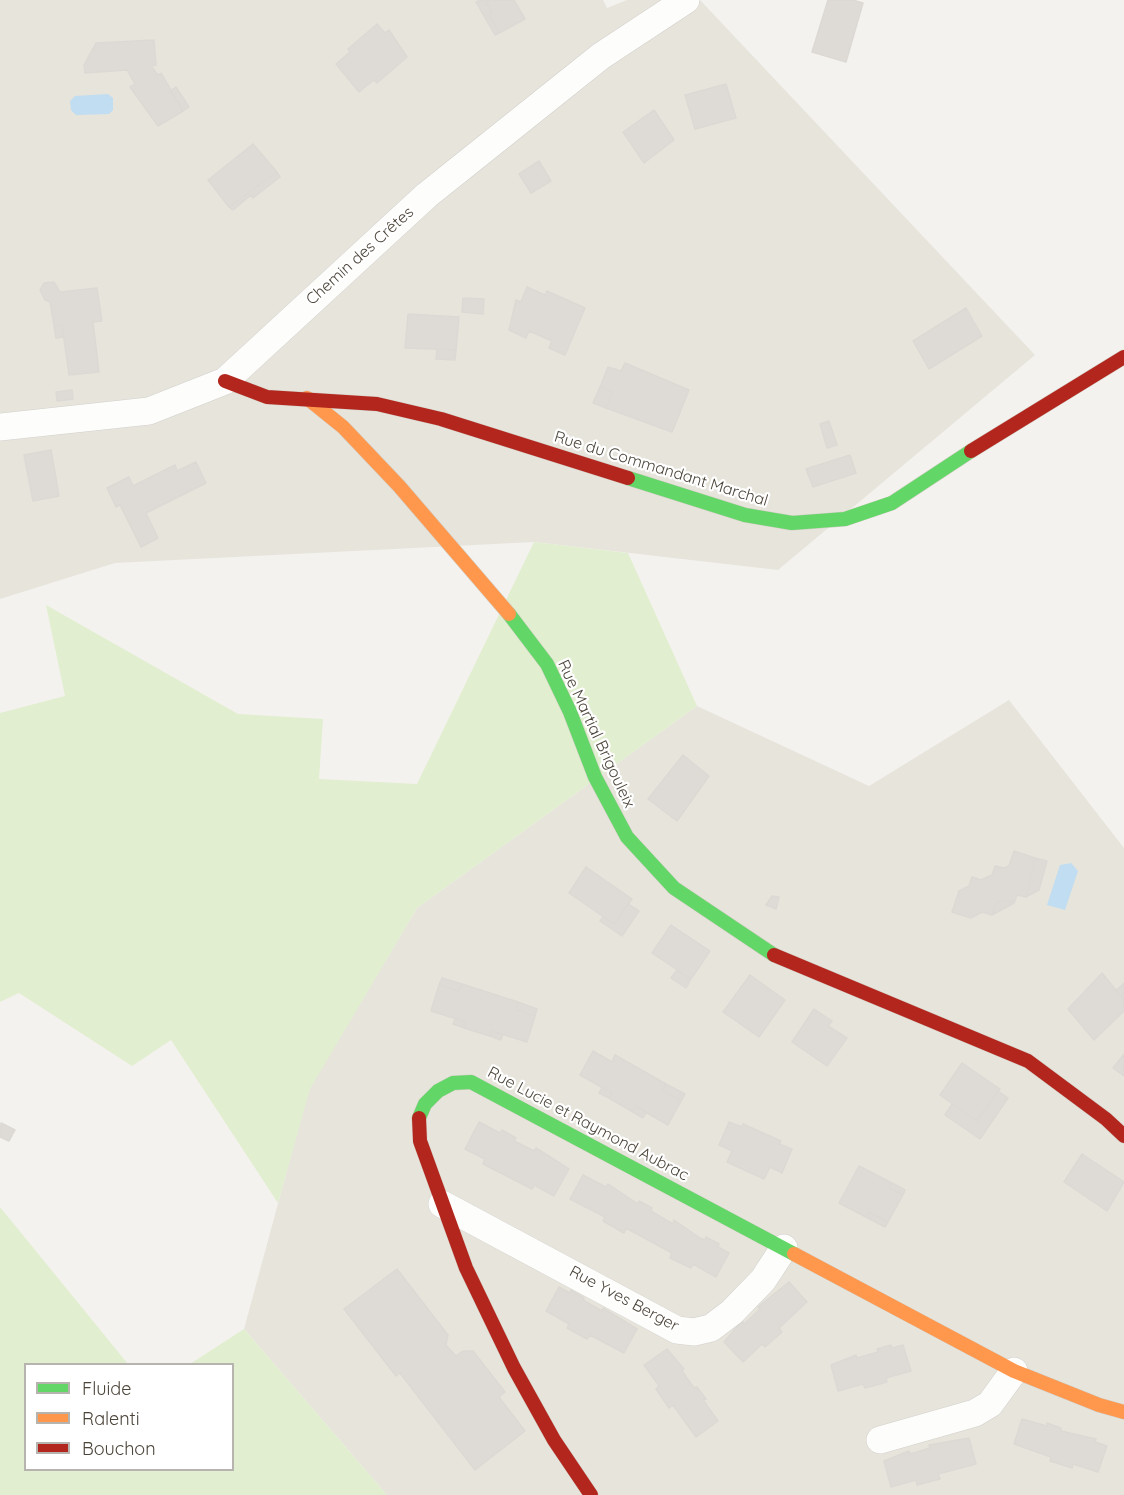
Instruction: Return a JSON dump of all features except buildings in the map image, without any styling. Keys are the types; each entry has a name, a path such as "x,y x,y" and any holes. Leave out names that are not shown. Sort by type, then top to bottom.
{"street":[{"name":"Chemin des Crêtes","path":"0,427 149,411 225,381 436,188 601,56 686,0"},
{"name":"Rue du Commandant Marchal","path":"225,381 267,397 377,404 441,419 745,515 792,523 845,519 892,503 999,432 1124,357"},
{"name":"Rue Martial Brigouleix","path":"307,398 343,427 399,486 492,591 547,664 595,777 627,837 674,888 766,952 947,1025 1028,1061 1106,1119 1124,1136"},
{"name":"Rue Lucie et Raymond Aubrac","path":"591,1495 554,1440 514,1368 466,1268 420,1142 418,1120 425,1104 438,1090 453,1083 471,1082 609,1152 1014,1371 1099,1405 1124,1412"},
{"name":"Rue Yves Berger","path":"442,1204 677,1330 694,1332 711,1328 732,1312 763,1280 784,1248"},
{"path":"880,1440 975,1413 990,1404 1014,1371"}],"shaded area":[{"path":"0,0 603,0 607,8 627,0 700,0 1035,355 778,570 534,542 115,563 0,599"},
{"path":"1009,700 1124,848 1124,1495 387,1495 244,1329 309,1089 417,908 697,706 869,786"}],"green space":[{"path":"534,542 628,553 697,706 417,908 310,1089 278,1203 171,1040 132,1066 19,993 0,1002 0,713 65,696 46,605 238,714 323,719 319,779 417,784"},
{"path":"0,1207 127,1363 24,1363 24,1471 234,1471 234,1363 192,1363 244,1329 387,1495 0,1495"}],"water":[{"path":"108,94 113,98 113,110 109,114 76,115 71,110 70,101 75,96"},
{"path":"1071,863 1078,871 1065,910 1047,905 1060,865"}],"traffic: fast":[{"path":"628,478 745,515 792,523 845,519 892,503 971,451"},
{"path":"509,614 547,664 570,712 595,777 627,837 674,888 774,955"},
{"path":"419,1118 425,1104 438,1091 453,1083 471,1082 794,1254"}],"traffic: slow":[{"path":"307,398 343,427 399,486 509,614"},
{"path":"794,1254 1014,1371 1099,1405 1124,1412"}],"traffic: jam":[{"path":"971,451 1124,357"},
{"path":"225,381 267,397 377,404 441,419 628,478"},
{"path":"774,955 1028,1061 1106,1119 1124,1136"},
{"path":"419,1118 420,1141 466,1268 514,1368 554,1440 591,1495"}]}
